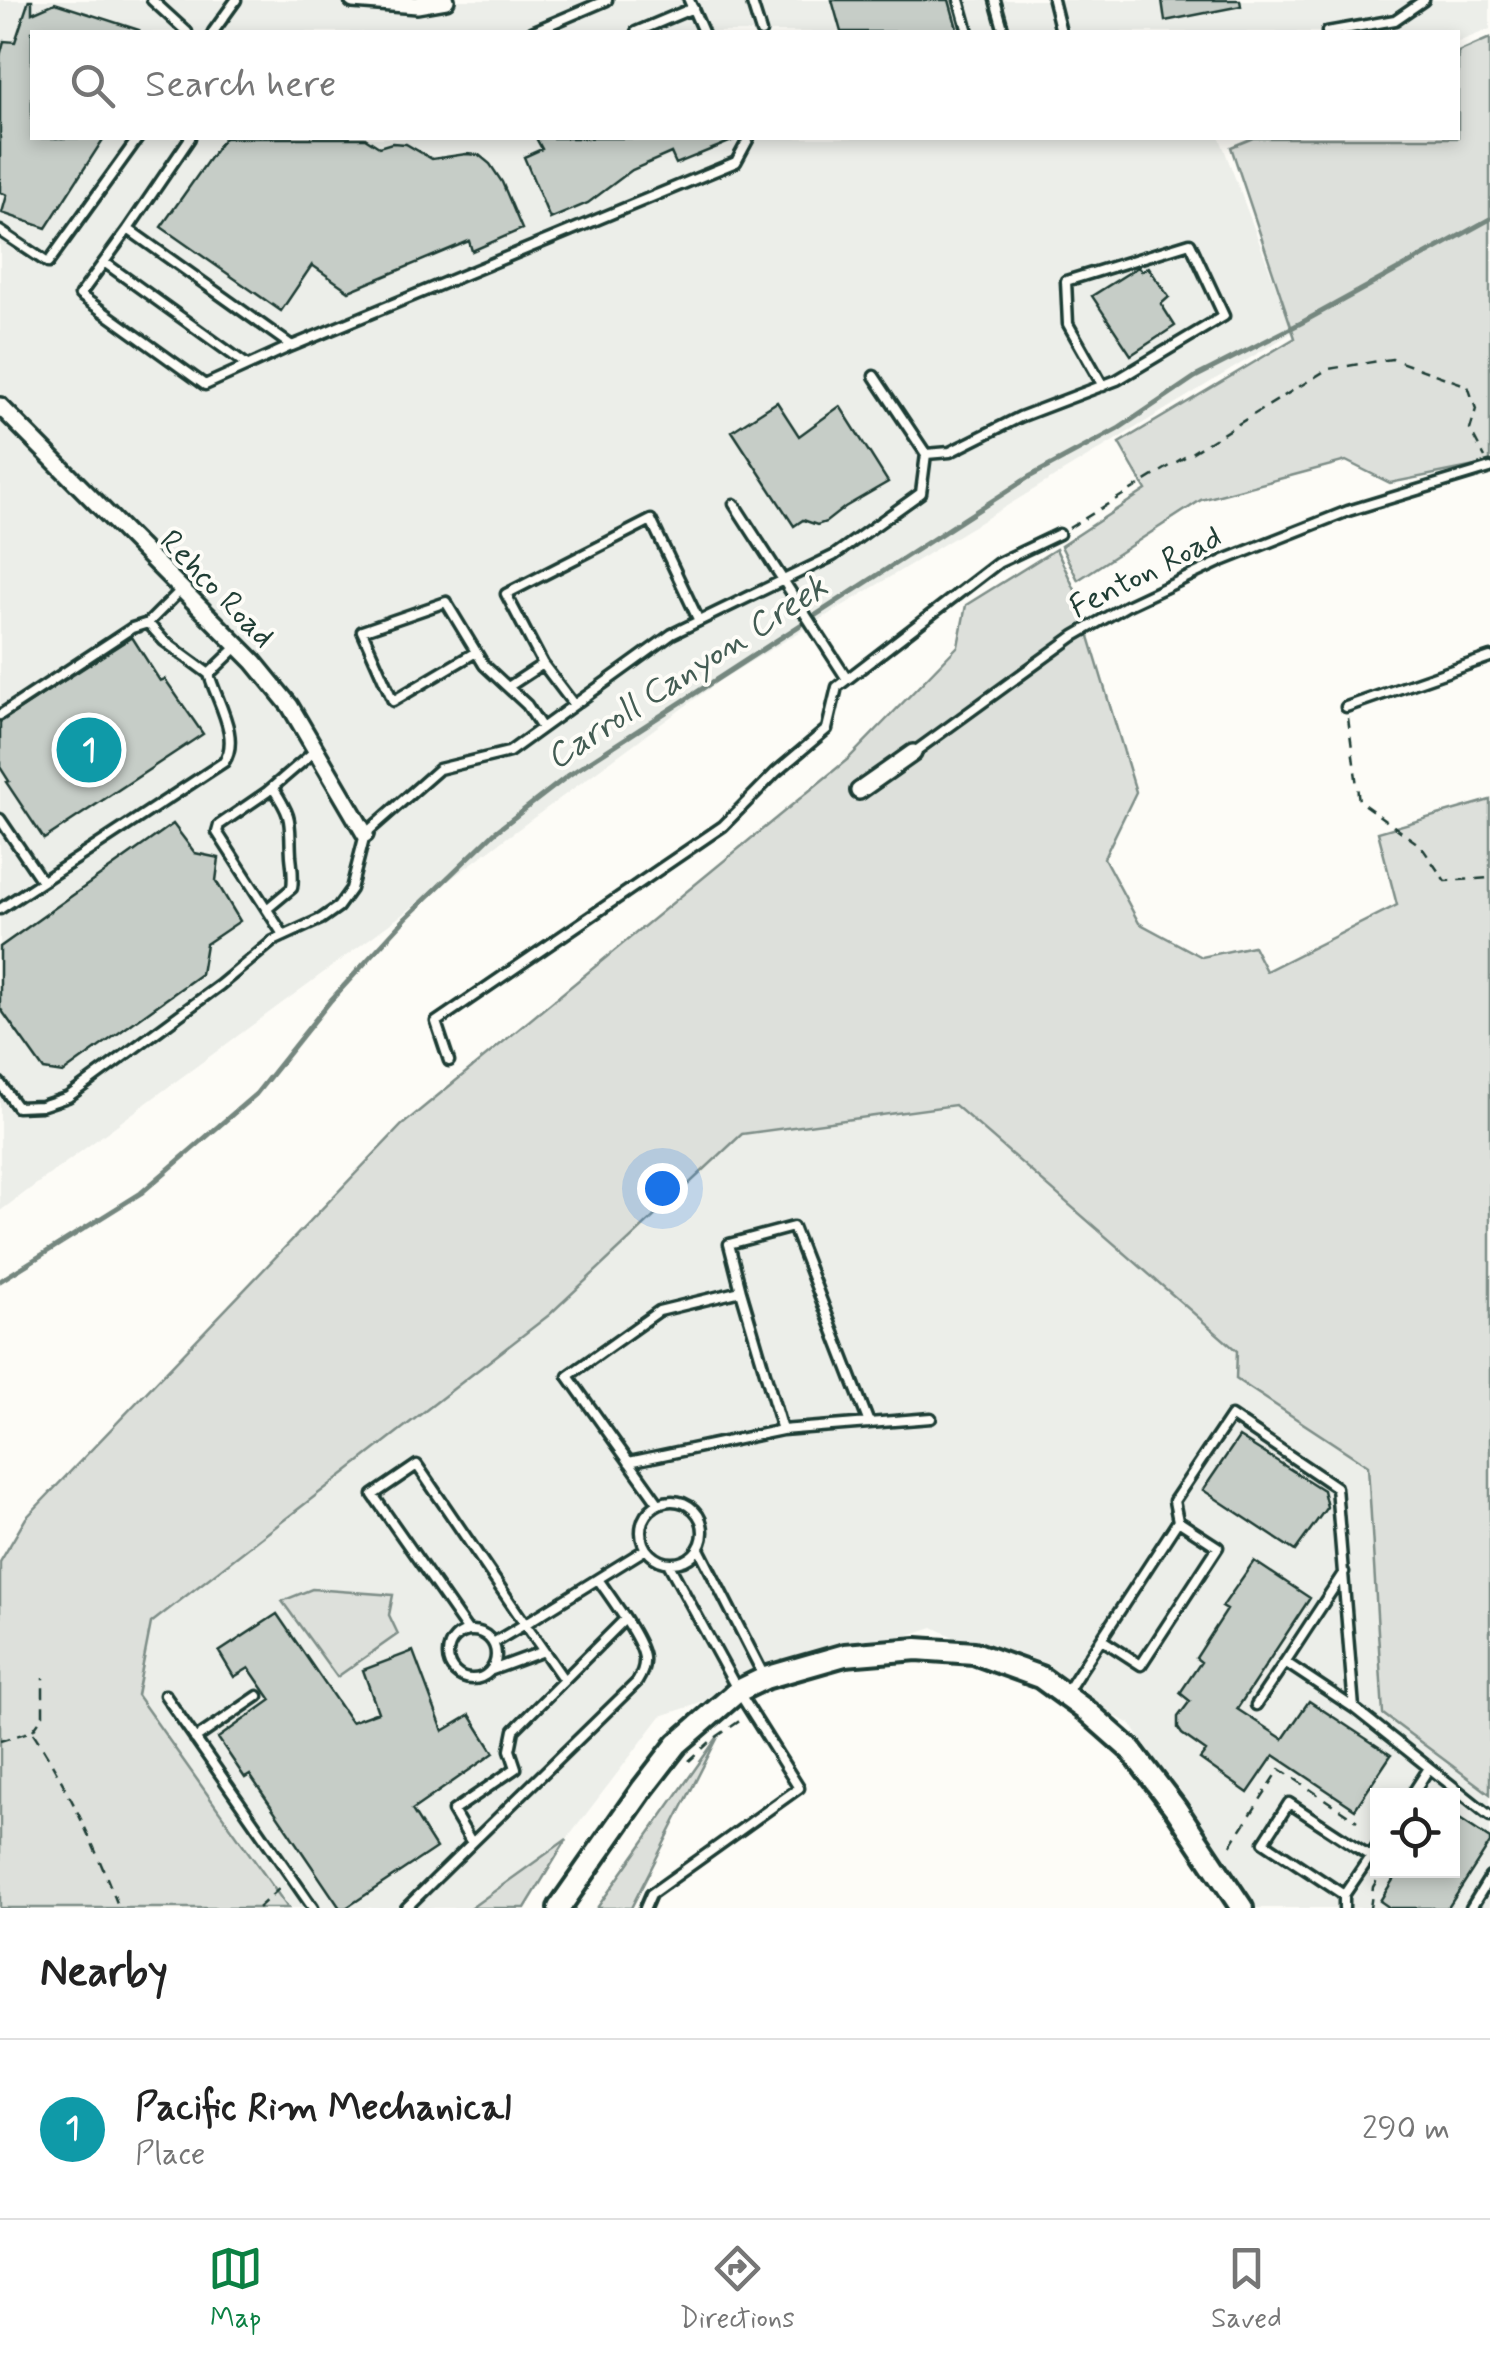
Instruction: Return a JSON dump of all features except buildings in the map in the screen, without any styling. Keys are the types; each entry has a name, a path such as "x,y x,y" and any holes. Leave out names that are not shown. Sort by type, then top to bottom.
{"street":[{"path":"353,0 446,0"},
{"name":"Rehco Road","path":"0,406 238,646 290,706 366,834"},
{"name":"Fenton Road","path":"859,790 913,753"},
{"path":"559,1908 677,1744 738,1691 765,1678 845,1655 916,1649 974,1653 1040,1677 1065,1695 1131,1750 1242,1908"}],"lane":[{"path":"152,0 184,30"},
{"path":"219,0 229,10"},
{"path":"214,30 236,0"},
{"path":"537,30 607,0"},
{"path":"751,0 760,30"},
{"path":"959,0 967,30"},
{"path":"995,0 1003,30"},
{"path":"1053,0 1060,30"},
{"path":"1338,30 1395,20 1424,0"},
{"path":"640,30 691,4 702,30"},
{"path":"0,231 48,263 137,140"},
{"path":"189,140 80,295 205,385 736,162 748,140"},
{"path":"128,229 292,346"},
{"path":"926,454 950,452 1020,417 1104,386 1117,380 1224,316 1190,244 1066,281 1068,324 1104,386"},
{"path":"104,262 247,365"},
{"path":"0,1082 17,1107 40,1106 68,1097 220,985 272,941 338,907 350,889 366,834 439,769 509,752 672,634 833,556 921,493 926,454 874,376"},
{"name":"Fenton Road","path":"913,753 1074,636 1126,606 1224,560 1348,511 1490,468"},
{"path":"734,504 848,678"},
{"path":"574,705 543,664 506,594 652,520 699,620"},
{"path":"448,1060 436,1022 723,826 776,772 827,729 837,686 998,564 1059,534"},
{"path":"0,715 132,628 148,623 182,589"},
{"path":"476,652 393,701 362,631 446,602 484,665 527,705 542,728"},
{"path":"0,909 224,762 231,752 231,740 210,674 164,641 148,623"},
{"path":"210,674 238,646"},
{"path":"1346,706 1490,657"},
{"path":"508,687 543,664"},
{"path":"284,936 217,832 219,825 273,788 316,750"},
{"path":"268,908 292,888 294,876 288,812 273,788"},
{"path":"0,819 42,881"},
{"path":"782,1430 729,1244 793,1227 869,1423"},
{"path":"659,1504 568,1376 659,1311 741,1291"},
{"path":"1065,1695 1178,1521 1174,1502 1231,1416 1336,1486 1354,1708"},
{"path":"629,1462 782,1430 931,1418"},
{"path":"468,1631 373,1495 417,1465 564,1680"},
{"path":"676,1501 693,1508 704,1532 699,1548 686,1560 668,1563 652,1556 642,1541 646,1516 659,1504 676,1501"},
{"path":"1101,1639 1141,1665 1209,1562 1218,1546 1178,1521"},
{"path":"699,1548 765,1678"},
{"path":"493,1643 646,1550"},
{"path":"645,1908 651,1894 800,1788 738,1691 668,1563"},
{"path":"1256,1704 1344,1572"},
{"path":"406,1908 642,1674 644,1655 598,1579"},
{"path":"528,1788 510,1750 514,1730 624,1620"},
{"path":"490,1671 496,1657 493,1643 482,1633 468,1631 455,1638 449,1660 456,1672 470,1678 477,1678 544,1651"},
{"path":"1284,1662 1354,1708 1490,1816"},
{"path":"165,1695 313,1908"},
{"path":"195,1739 258,1696"},
{"path":"472,1843 453,1811 516,1768"},
{"path":"1416,1788 1429,1768"},
{"path":"1344,1895 1264,1842 1289,1804 1370,1856 1344,1895 1344,1908"},
{"path":"1470,1908 1490,1877"}],"path":[{"path":"1059,534 1328,369 1392,359 1468,386 1476,409 1470,430 1490,468"},
{"path":"1346,706 1359,801 1421,846 1445,881 1490,878"},
{"path":"0,1740 32,1731 43,1716 43,1678"},
{"path":"687,1763 752,1713"},
{"path":"32,1731 57,1770 119,1908"},
{"path":"258,1908 292,1878"},
{"path":"1370,1908 1378,1878"}],"shaded area":[{"path":"0,0 1490,0 1490,29 1460,41 1460,30 30,30 30,140 1221,140 1293,332 722,679 0,1211"},
{"path":"1490,38 1490,463 1390,483 1346,461 1201,500 1078,580 1061,546 1146,490 1119,443 1295,338 1231,147 1248,140 1460,140 1460,51"},
{"path":"1056,549 1075,590 1136,792 1104,858 1139,923 1202,957 1253,946 1266,971 1397,905 1378,832 1490,800 1490,1794 1383,1714 1368,1466 1236,1379 1237,1351 955,1105 742,1134 549,1315 151,1623 137,1695 288,1908 0,1908 0,1562 26,1518 402,1125 848,759 958,646 966,605"},
{"path":"956,1105 1238,1351 1236,1379 1369,1466 1383,1714 1490,1794 1490,1908 1244,1908 1131,1724 933,1627 661,1716 567,1839 471,1908 288,1908 137,1695 151,1623 549,1315 742,1134"},
{"path":"312,1589 393,1595 389,1615 398,1634 337,1677 282,1601"},
{"path":"719,1735 631,1908 597,1908"},
{"path":"567,1839 525,1908 471,1908"}],"waterway":[{"name":"Carroll Canyon Creek","path":"0,1281 141,1193 256,1094 331,1000 406,918 494,833 569,775 1029,477 1118,429 1195,377 1490,219"}],"place":[{"name":"Pacific Rim Mechanical","path":"89,750"}]}
